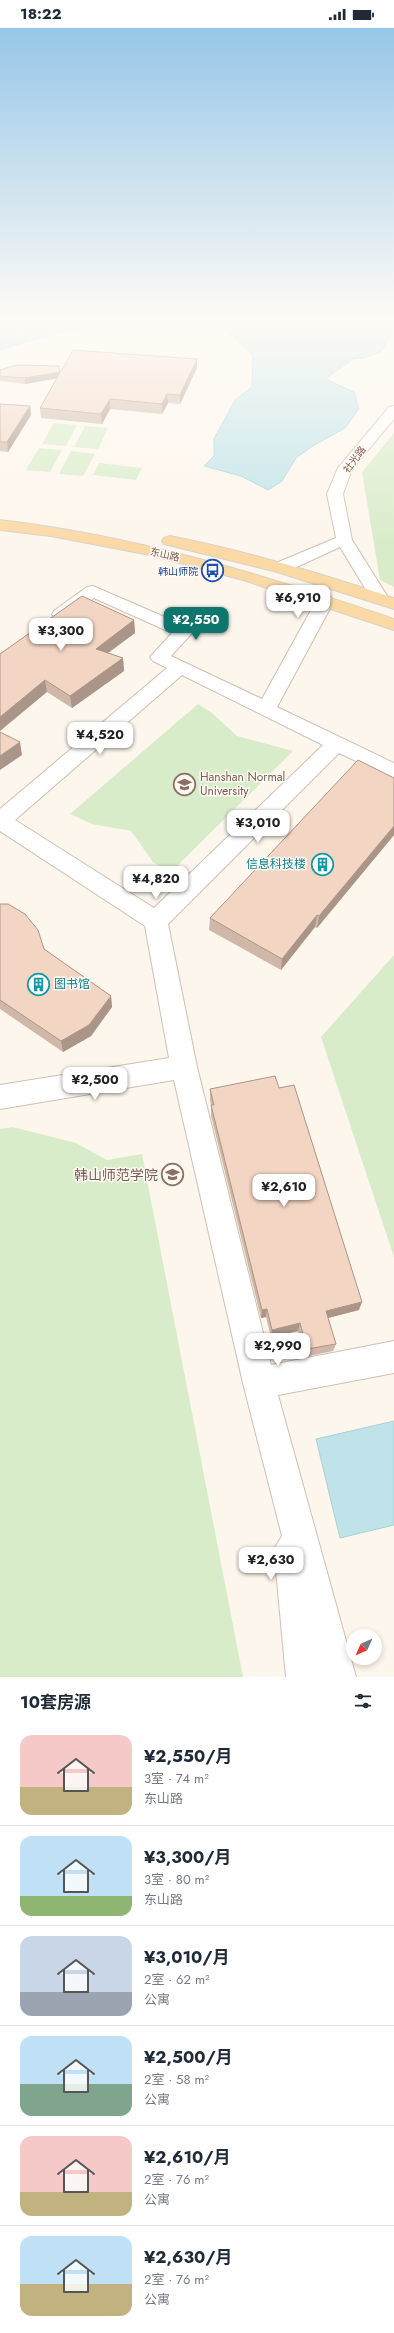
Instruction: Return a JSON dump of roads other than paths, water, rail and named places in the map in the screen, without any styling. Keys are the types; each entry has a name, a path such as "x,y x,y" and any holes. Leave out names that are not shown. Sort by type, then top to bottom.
{"main road":[{"name":"东山路","path":"0,513 49,518 209,548 282,567 387,601"},
{"name":"东山路","path":"0,525 126,545 190,559 325,601 394,625"}],"street":[{"name":"社光路","path":"344,540 335,494 345,468 394,410"},
{"path":"282,567 344,540 387,601"},
{"path":"49,622 93,591 184,632 160,657 394,772"},
{"path":"266,709 325,601"},
{"path":"180,667 0,821 156,921 184,1067 259,1383 337,1677"},
{"path":"156,921 337,743"},
{"path":"0,1097 184,1067"},
{"path":"259,1383 394,1357"},
{"path":"285,1480 305,1677"}],"water":[{"path":"243,394 355,394 359,409 345,428 311,447 296,458 282,481 268,490 241,476 204,466 214,456 214,439 235,400"},
{"path":"394,1421 394,1525 340,1538 316,1439"}],"place":[{"name":"韩山师院","path":"213,571"},
{"name":"Hanshan Normal University","path":"184,784"},
{"name":"信息科技楼","path":"322,864"},
{"name":"图书馆","path":"39,984"},
{"name":"韩山师范学院","path":"173,1175"}]}
